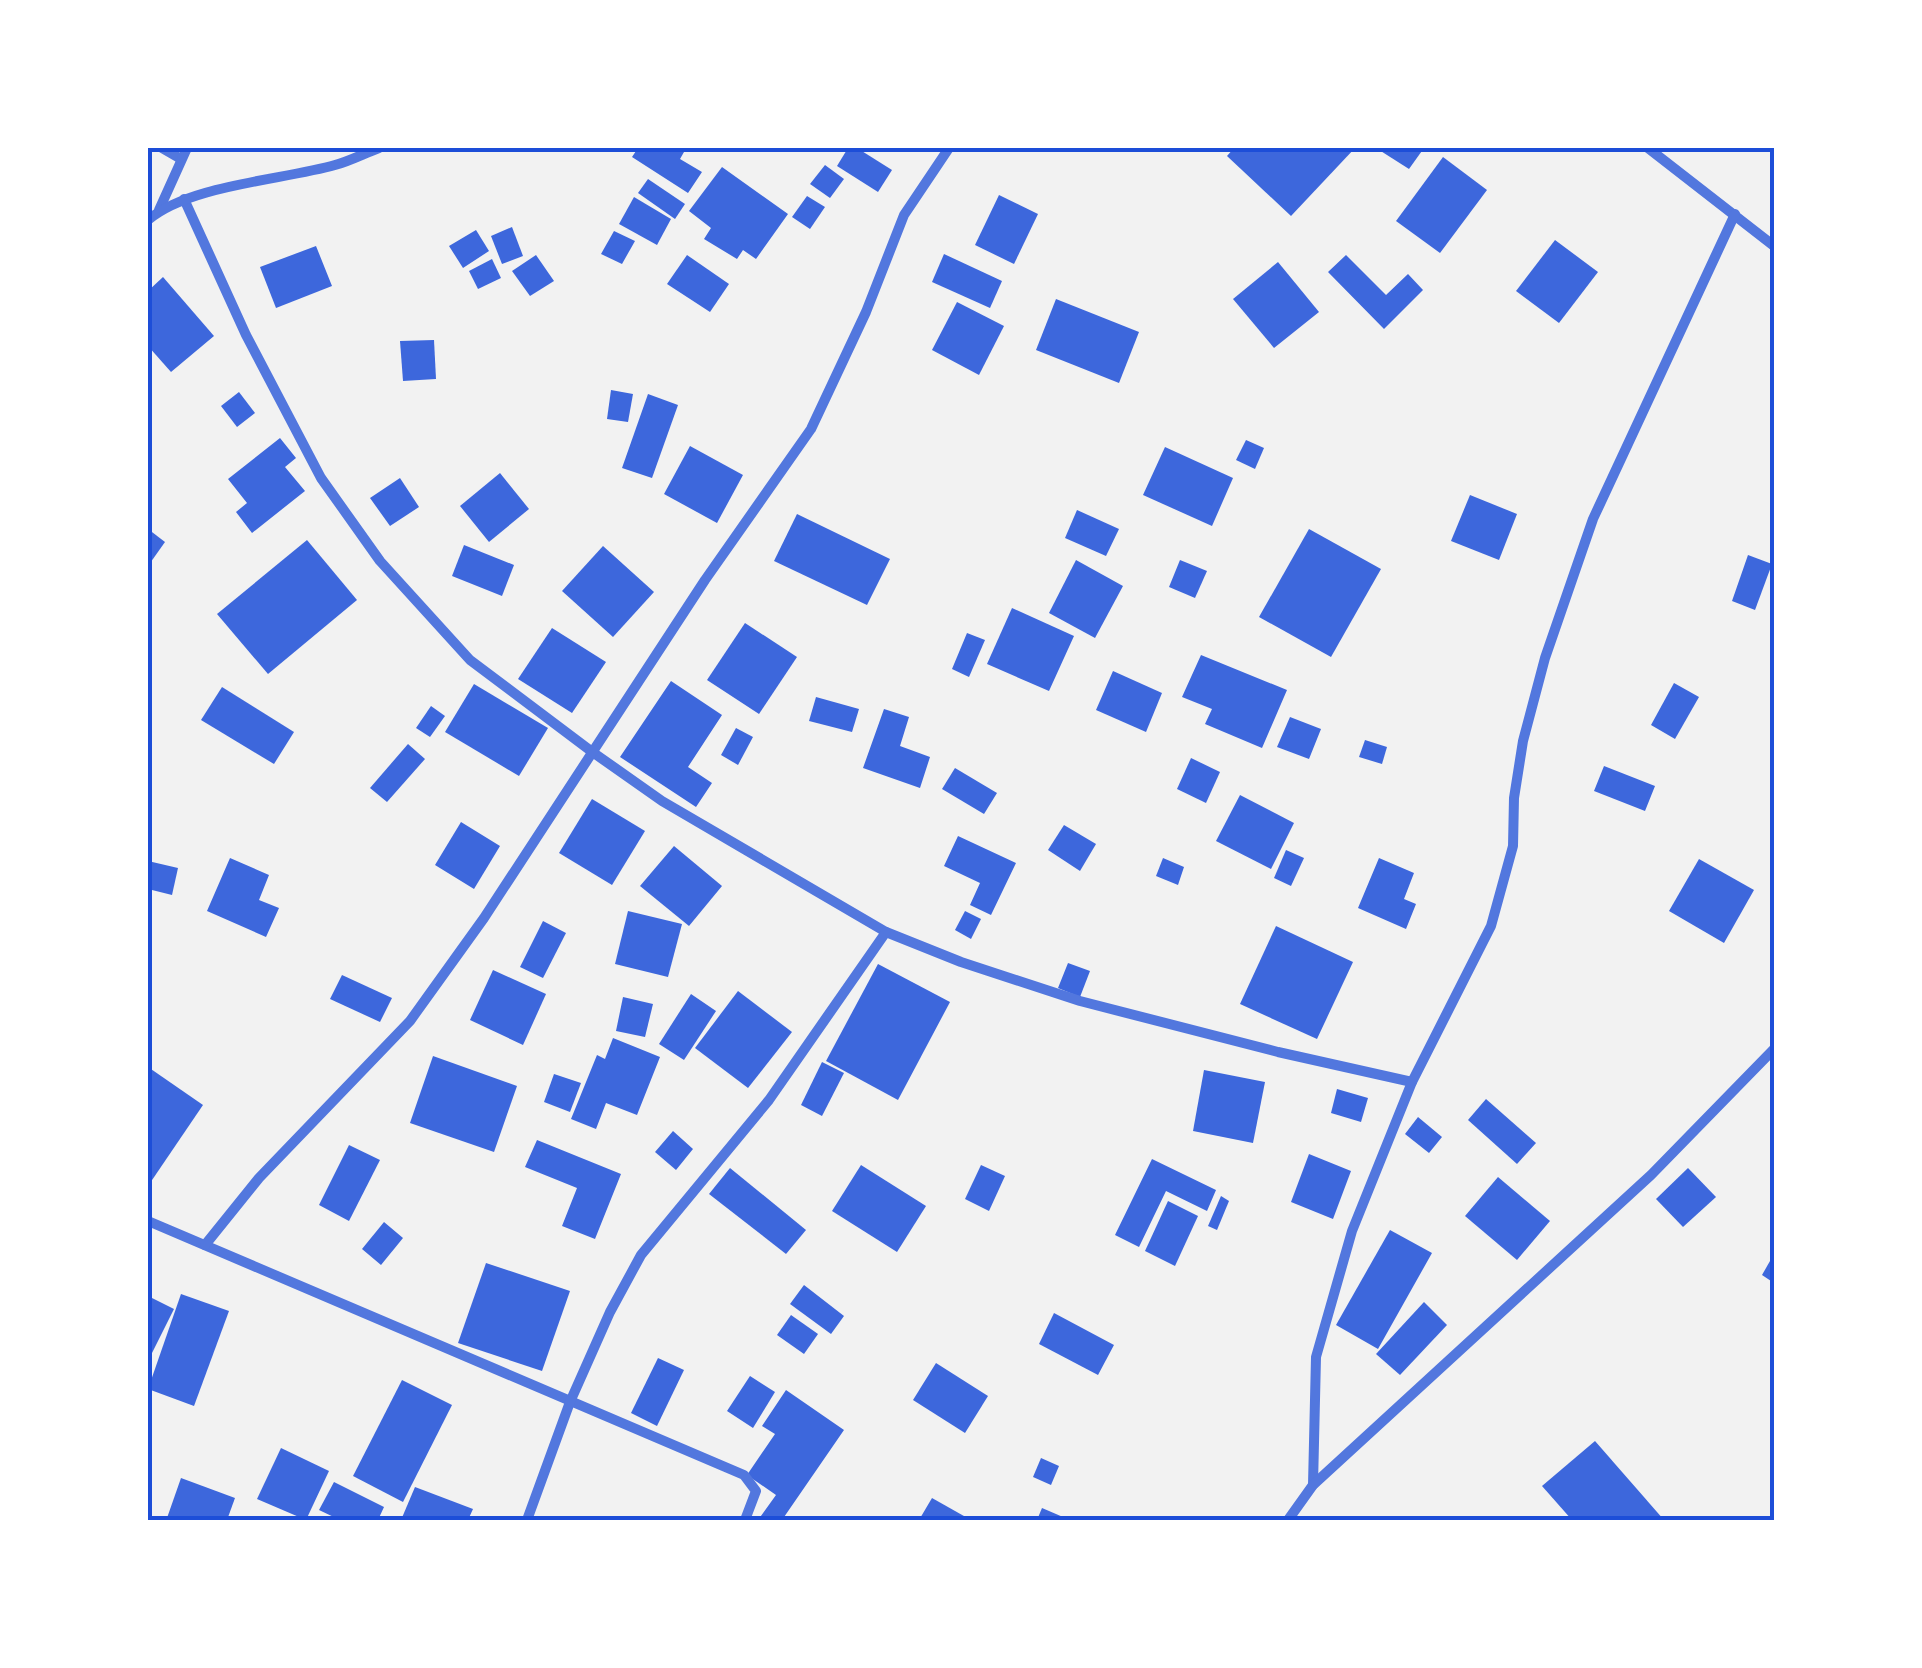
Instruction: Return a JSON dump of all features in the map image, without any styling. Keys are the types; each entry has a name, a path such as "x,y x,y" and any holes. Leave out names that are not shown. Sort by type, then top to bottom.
{"street":[{"path":"162,148 181,159"},
{"path":"159,210 188,148"},
{"path":"148,220 159,210 184,199 338,164 379,148"},
{"path":"206,1245 260,1178 410,1022 484,918 704,580 811,429 866,312 904,215 950,148"},
{"path":"1648,148 1774,246"},
{"path":"184,199 246,335 321,478 380,562 470,660 591,751 662,802 886,932 961,962 1080,1001 1412,1082"},
{"path":"1313,1485 1316,1357 1352,1231 1412,1082 1491,926 1513,846 1514,798 1523,741 1566,591 1593,519 1736,214"},
{"path":"527,1520 570,1402 610,1312 641,1255 770,1100 886,932"},
{"path":"1288,1520 1313,1485 1651,1174 1774,1049"},
{"path":"148,1221 744,1475 756,1492 745,1520"}],"building":[{"path":"638,148 677,148 684,152 680,159 702,172 688,193 632,157"},
{"path":"848,148 857,148 892,170 878,192 837,166"},
{"path":"1234,148 1355,148 1291,216 1227,156"},
{"path":"1376,148 1424,148 1409,169"},
{"path":"1443,157 1487,190 1440,253 1396,221"},
{"path":"825,165 844,179 830,198 810,184"},
{"path":"722,167 788,214 756,259 743,250 737,259 704,239 711,228 689,211"},
{"path":"648,179 685,204 675,219 638,193"},
{"path":"999,195 1038,214 1014,264 975,245"},
{"path":"807,196 825,207 810,229 792,217"},
{"path":"634,197 671,219 657,245 619,224"},
{"path":"512,227 523,256 502,264 491,236"},
{"path":"476,230 489,251 463,268 449,246"},
{"path":"614,231 635,241 622,264 601,254"},
{"path":"1555,240 1598,272 1559,323 1516,291"},
{"path":"316,246 332,286 276,308 260,267"},
{"path":"944,254 1002,281 990,308 932,282"},
{"path":"536,255 554,281 530,296 512,271"},
{"path":"687,255 729,284 710,312 667,284"},
{"path":"1346,255 1386,295 1408,274 1423,290 1384,329 1328,272"},
{"path":"492,259 501,278 478,289 469,271"},
{"path":"1278,262 1319,312 1274,348 1233,299"},
{"path":"163,277 214,336 171,372 148,346 148,291"},
{"path":"1056,299 1139,332 1119,383 1036,350"},
{"path":"957,302 1004,326 979,375 932,350"},
{"path":"434,340 436,379 403,381 400,341"},
{"path":"611,390 633,394 628,422 607,419"},
{"path":"239,392 255,413 237,427 221,406"},
{"path":"648,394 678,405 652,478 622,468"},
{"path":"280,438 296,458 285,467 305,491 252,533 236,512 247,503 228,479"},
{"path":"1246,440 1264,448 1255,469 1236,460"},
{"path":"690,446 743,475 717,523 664,494"},
{"path":"1165,447 1233,478 1212,526 1143,495"},
{"path":"500,473 529,509 489,542 460,506"},
{"path":"400,478 419,507 390,526 370,498"},
{"path":"1470,495 1517,514 1499,560 1451,541"},
{"path":"1077,510 1119,529 1106,556 1065,538"},
{"path":"797,514 890,559 867,605 774,561"},
{"path":"148,529 165,542 148,566"},
{"path":"1309,529 1381,569 1331,657 1259,617"},
{"path":"307,540 357,600 268,674 217,614"},
{"path":"464,545 514,565 502,596 452,576"},
{"path":"603,546 654,592 613,637 562,591"},
{"path":"1748,555 1772,564 1755,610 1732,601"},
{"path":"1076,560 1123,586 1095,638 1049,613"},
{"path":"1180,560 1207,571 1195,598 1169,587"},
{"path":"1012,608 1074,636 1049,691 987,664"},
{"path":"745,623 797,657 759,714 707,680"},
{"path":"552,628 606,662 572,713 518,679"},
{"path":"967,633 985,640 969,677 952,669"},
{"path":"1201,655 1287,690 1262,748 1205,724 1212,709 1182,697"},
{"path":"1113,671 1162,693 1146,732 1096,710"},
{"path":"671,681 722,715 688,767 712,783 696,807 620,757"},
{"path":"1674,683 1699,697 1675,739 1651,725"},
{"path":"474,684 548,728 519,776 445,732"},
{"path":"222,687 294,732 274,764 201,720"},
{"path":"816,697 859,709 852,732 809,721"},
{"path":"431,706 445,716 430,737 416,728"},
{"path":"884,709 909,717 900,746 930,757 920,788 863,768"},
{"path":"1290,717 1321,729 1309,759 1277,747"},
{"path":"736,728 753,737 738,765 721,755"},
{"path":"1365,740 1387,747 1382,764 1359,757"},
{"path":"408,744 425,759 387,802 370,788"},
{"path":"1191,758 1220,772 1206,803 1177,789"},
{"path":"1604,766 1655,786 1645,811 1594,791"},
{"path":"955,768 997,793 984,814 942,789"},
{"path":"1240,795 1294,823 1271,869 1216,841"},
{"path":"592,799 645,831 612,885 559,853"},
{"path":"461,822 500,846 474,889 435,865"},
{"path":"1064,825 1096,844 1080,871 1048,850"},
{"path":"958,836 1016,863 991,915 970,905 980,883 944,866"},
{"path":"674,846 722,886 689,926 640,886"},
{"path":"1286,850 1304,858 1291,886 1274,878"},
{"path":"230,858 269,875 259,900 279,908 266,937 207,911"},
{"path":"1163,858 1184,867 1178,885 1156,876"},
{"path":"1379,858 1414,873 1404,899 1416,904 1406,929 1358,908"},
{"path":"1699,859 1754,890 1724,943 1669,911"},
{"path":"148,861 178,868 172,895 148,889"},
{"path":"628,911 682,924 668,977 615,964"},
{"path":"965,911 981,919 971,939 955,930"},
{"path":"543,921 566,933 543,978 520,967"},
{"path":"1276,926 1353,962 1317,1039 1240,1004"},
{"path":"1068,963 1090,971 1080,997 1058,988"},
{"path":"878,964 950,1002 898,1100 826,1061"},
{"path":"493,970 546,994 523,1045 470,1020"},
{"path":"342,975 392,998 380,1022 330,999"},
{"path":"738,991 792,1032 748,1088 695,1048"},
{"path":"691,994 716,1011 684,1060 659,1044"},
{"path":"623,997 653,1004 645,1037 616,1031"},
{"path":"613,1038 660,1057 637,1115 606,1103 596,1129 571,1119 597,1055 605,1059"},
{"path":"433,1056 517,1086 494,1152 410,1123"},
{"path":"822,1062 844,1073 822,1116 801,1105"},
{"path":"148,1067 203,1105 148,1186"},
{"path":"1204,1070 1265,1082 1253,1143 1193,1131"},
{"path":"554,1074 581,1083 570,1112 544,1102"},
{"path":"1337,1089 1368,1098 1361,1122 1331,1113"},
{"path":"1486,1099 1536,1143 1517,1164 1468,1120"},
{"path":"1418,1117 1442,1137 1429,1153 1405,1134"},
{"path":"673,1131 693,1149 676,1170 655,1152"},
{"path":"537,1140 621,1174 595,1239 562,1226 577,1188 525,1167"},
{"path":"349,1145 380,1160 349,1221 319,1205"},
{"path":"1309,1154 1351,1171 1333,1219 1291,1202"},
{"path":"1152,1159 1216,1190 1207,1211 1166,1191 1139,1247 1115,1235"},
{"path":"861,1165 926,1206 897,1252 832,1211"},
{"path":"981,1165 1005,1176 989,1211 965,1199"},
{"path":"730,1168 806,1230 786,1254 709,1194"},
{"path":"1688,1168 1716,1197 1683,1227 1656,1199"},
{"path":"1498,1177 1550,1221 1517,1260 1465,1216"},
{"path":"1221,1196 1229,1201 1217,1230 1208,1226"},
{"path":"1168,1201 1198,1216 1175,1266 1145,1251"},
{"path":"384,1222 403,1238 381,1265 362,1249"},
{"path":"1390,1230 1432,1253 1378,1349 1336,1325"},
{"path":"1774,1254 1774,1283 1762,1275"},
{"path":"486,1263 570,1291 542,1371 458,1343"},
{"path":"804,1285 844,1316 831,1334 790,1304"},
{"path":"181,1294 229,1311 194,1406 148,1389"},
{"path":"148,1296 174,1309 148,1361"},
{"path":"1424,1302 1447,1325 1400,1375 1376,1354"},
{"path":"1054,1313 1114,1345 1098,1375 1039,1344"},
{"path":"791,1315 818,1334 804,1354 777,1335"},
{"path":"658,1358 684,1370 657,1426 631,1413"},
{"path":"936,1363 988,1396 965,1433 913,1400"},
{"path":"750,1376 775,1392 753,1428 727,1411"},
{"path":"402,1380 452,1405 403,1502 353,1476"},
{"path":"786,1390 844,1430 782,1520 758,1520 776,1495 747,1475 775,1434 762,1426"},
{"path":"1595,1441 1664,1520 1572,1520 1542,1486"},
{"path":"281,1448 329,1471 306,1520 257,1499"},
{"path":"1041,1458 1059,1466 1051,1485 1033,1477"},
{"path":"181,1478 235,1498 227,1520 167,1518"},
{"path":"334,1482 384,1507 378,1520 340,1520 319,1510"},
{"path":"415,1487 473,1509 468,1520 401,1520"},
{"path":"932,1498 971,1520 919,1520"},
{"path":"1042,1508 1063,1517 1062,1520 1037,1520"}]}
